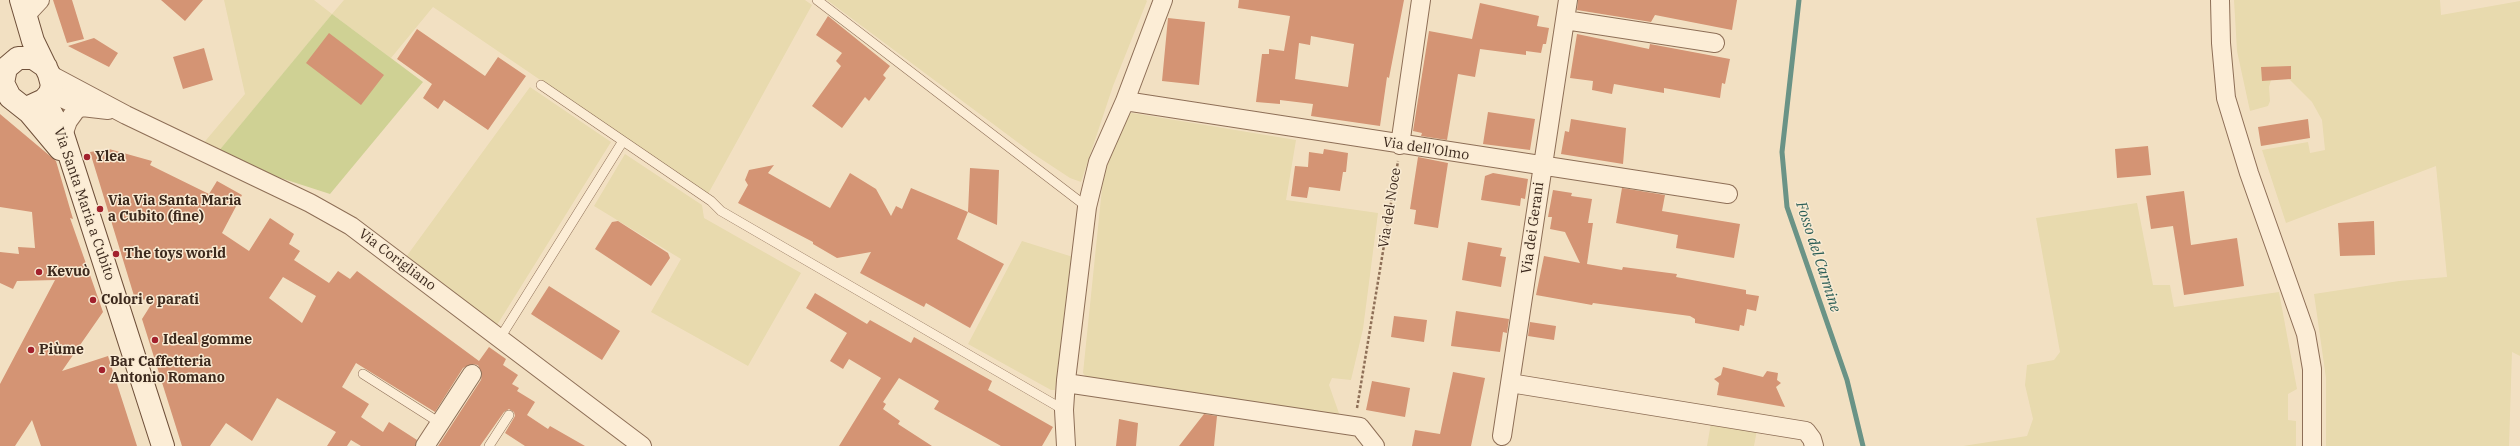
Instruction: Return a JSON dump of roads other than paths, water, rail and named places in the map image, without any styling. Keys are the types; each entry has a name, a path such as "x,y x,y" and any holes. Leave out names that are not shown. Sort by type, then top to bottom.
{"main road":[{"path":"29,5 10,62 4,75 6,90 11,98 60,149 77,177"},
{"name":"Via Santa Maria a Cubito","path":"29,5 33,41 163,446"},
{"path":"10,62 33,58 47,83 30,107 11,98"}],"street":[{"path":"1066,446 1064,410 1066,384 1087,207 1098,162 1125,101 1163,0"},
{"path":"1400,145 1421,0"},
{"name":"Via dei Gerani","path":"1502,436 1568,0"},
{"path":"2220,0 2221,43 2226,98 2249,173 2306,334 2312,369 2312,446"},
{"path":"1565,20 1715,43"},
{"path":"47,83 82,107 126,115"},
{"path":"47,83 126,115"},
{"name":"Via dell'Olmo","path":"1125,101 1542,167 1728,194"},
{"path":"63,135 64,127 72,114 82,107"},
{"name":"Via Corigliano","path":"126,115 310,203 351,226 500,338 631,443"},
{"path":"425,446 472,374"},
{"path":"1510,383 1806,432 1812,439 1814,446"},
{"path":"1066,384 1360,427 1375,446"}],"lane":[{"path":"817,0 1087,207"},
{"path":"541,85 711,201 721,212 1064,410"},
{"path":"500,338 623,141"},
{"path":"363,374 440,423"},
{"path":"489,446 509,415"}],"waterway":[{"name":"Fosso del Carmine","path":"1799,0 1782,152 1787,207 1847,380 1863,446"}],"place":[{"name":"Ylea","path":"87,157"},
{"name":"Via Via Santa Maria a Cubito (fine)","path":"100,209"},
{"name":"The toys world","path":"116,254"},
{"name":"Kevuò","path":"39,272"},
{"name":"Colori e parati","path":"93,300"},
{"name":"Ideal gomme","path":"155,340"},
{"name":"Piùme","path":"31,350"},
{"name":"Bar Caffetteria Antonio Romano","path":"102,370"}]}
